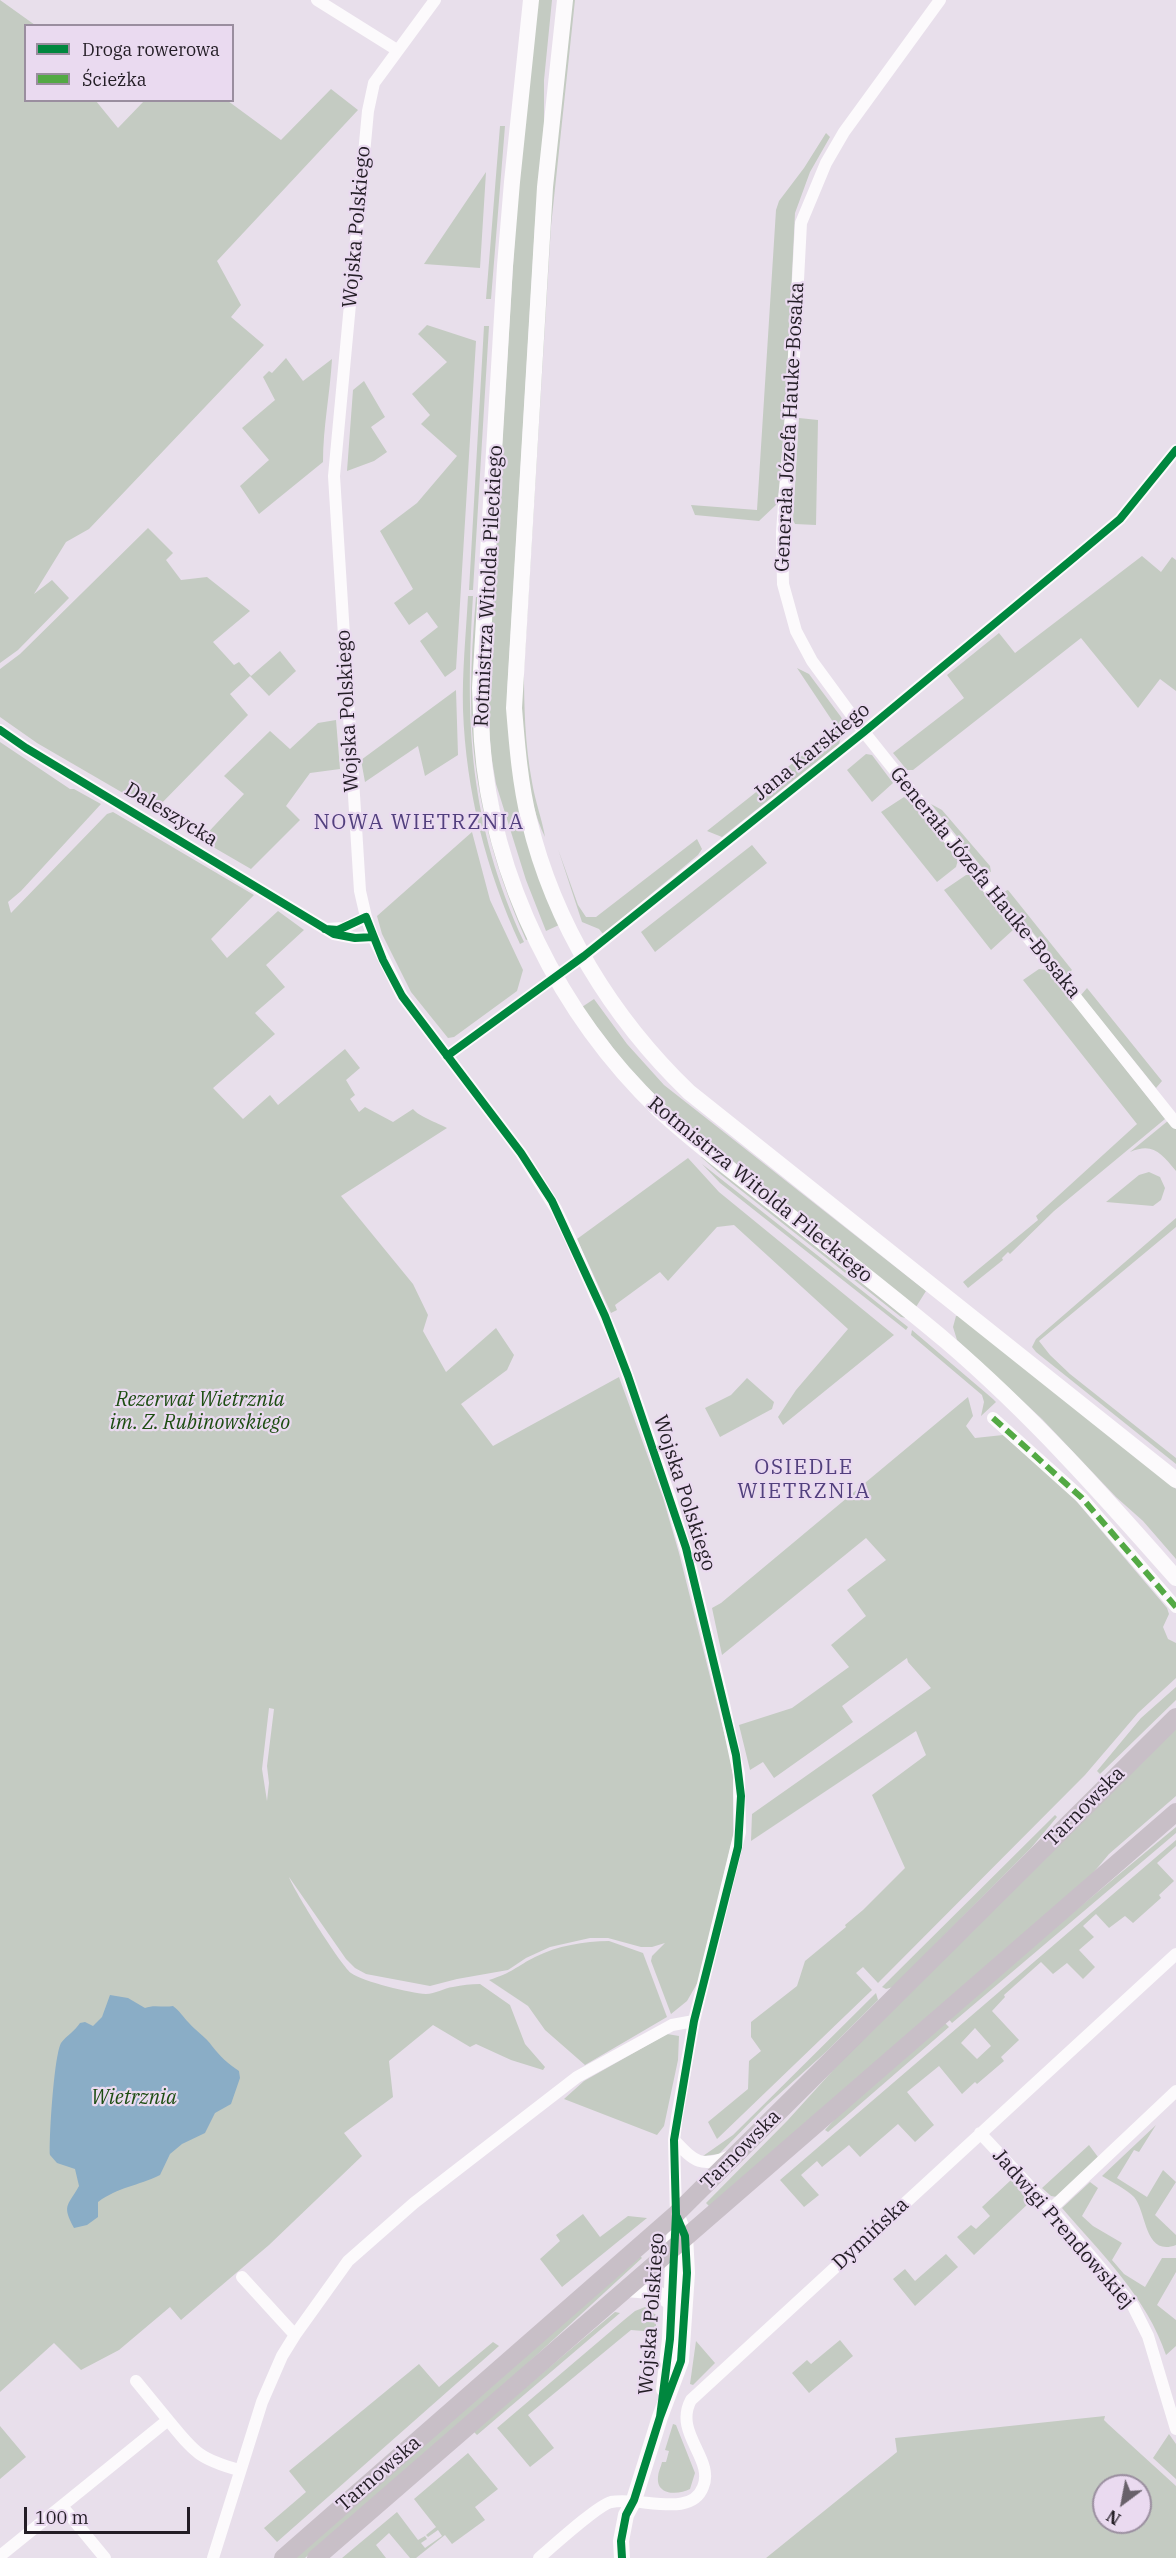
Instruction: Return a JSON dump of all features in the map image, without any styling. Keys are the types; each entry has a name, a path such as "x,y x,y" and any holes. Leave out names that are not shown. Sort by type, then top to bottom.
{"main road":[{"name":"Rotmistrza Witolda Pileckiego","path":"531,0 506,256 480,688 482,743 497,829 521,904 555,976 603,1048 658,1109 948,1342 1070,1457 1176,1578"},
{"name":"Rotmistrza Witolda Pileckiego","path":"565,0 544,198 513,708 529,821 551,890 566,924 604,991 654,1056 699,1101 1176,1480"},
{"name":"Tarnowska","path":"283,2558 676,2214 1176,1717"},
{"name":"Tarnowska","path":"316,2558 1176,1812"},
{"name":"Wojska Polskiego","path":"622,2557 623,2525 634,2500 660,2417 681,2361 686,2316 676,2214"},
{"name":"Wojska Polskiego","path":"660,2417 679,2241"},
{"path":"625,2289 647,2290 664,2297 672,2304"}],"street":[{"path":"317,0 397,50"},
{"name":"Wojska Polskiego","path":"435,0 375,83 368,111 335,450 335,499 360,891 373,937 402,996 521,1153 556,1209 605,1316 670,1497 690,1564 736,1755 741,1796 740,1832 694,2021 674,2140 676,2214"},
{"name":"Generała Józefa Hauke-Bosaka","path":"940,0 844,132 826,163 801,223 791,413 781,543 782,577 791,616 805,650 864,732 1176,1123"},
{"name":"Jana Karskiego","path":"447,1056 584,956 864,732 1120,519 1176,450"},
{"name":"Daleszycka","path":"0,730 325,929 343,937 373,937"},
{"path":"325,929 344,928 366,918"},
{"path":"993,1418 1082,1498 1176,1607"},
{"name":"Dymińska","path":"634,2500 679,2505 688,2504 700,2495 705,2475 686,2424 686,2409 691,2400 1176,1954"},
{"path":"213,2558 262,2402 294,2335 348,2261 414,2203 577,2078 672,2025 694,2021"},
{"path":"1051,2209 1176,2091"},
{"name":"Jadwigi Prendowskiej","path":"980,2133 1051,2209 1133,2306 1148,2336 1176,2429"},
{"path":"674,2140 700,2163 714,2163 737,2154"},
{"path":"242,2277 294,2335"},
{"path":"136,2381 198,2454 216,2463 239,2470"},
{"path":"0,2556 168,2420"},
{"path":"539,2558 609,2502 634,2500"},
{"path":"62,2506 105,2558"}],"green space":[{"path":"0,0 34,24 24,24 24,102 97,102 118,128 143,102 229,102 281,140 331,89 358,110 217,261 241,305 231,317 264,345 89,529 66,542 34,594 52,580 69,598 18,650 0,663"},
{"path":"538,0 552,0 544,80 544,125 535,225 507,695 559,925 546,931 526,880 496,784 491,754 487,693 518,183"},
{"path":"572,0 575,0 551,226 524,669 528,754 533,789 545,837 530,791 521,711 548,226"},
{"path":"500,126 505,126 491,299 486,299"},
{"path":"826,133 830,137 810,172 795,213 783,456 777,504 759,521 695,515 691,505 757,510 776,210 779,201 804,168"},
{"path":"486,172 480,268 424,264"},
{"path":"427,325 476,341 456,669 445,677 420,641 438,627 427,612 409,625 394,603 413,589 380,531 417,503 457,456 421,424 430,415 412,394 447,362 418,334"},
{"path":"484,326 489,326 473,590 469,590"},
{"path":"286,358 303,381 332,359 323,462 259,514 240,486 269,460 242,428 275,400 263,377 269,371 272,373"},
{"path":"364,381 385,417 371,427 387,452 374,461 347,471 353,390"},
{"path":"799,418 818,420 816,525 795,524 793,520"},
{"path":"148,528 173,553 166,560 181,580 207,577 250,611 213,642 234,665 239,662 251,676 280,651 296,671 269,696 250,676 230,694 248,715 154,811 37,743 0,717 0,669 20,654"},
{"path":"1142,556 1161,572 1172,557 1176,560 1176,691 1160,679 1138,708 1081,638 913,770 907,770 893,753 964,698 947,675 999,633 1015,653"},
{"path":"468,596 473,596 470,688 475,772 492,855 524,942 520,944 488,859 468,770 463,696"},
{"path":"476,597 478,597 474,697 529,939 526,940 503,882 479,791 471,697"},
{"path":"797,668 809,674 845,724 839,744 722,837 707,831 837,728"},
{"path":"456,690 458,755 425,776 418,746 365,782 361,760"},
{"path":"336,720 340,769 310,773 286,806 300,820 251,869 201,840 244,794 224,776 270,731 290,749 318,723"},
{"name":"Rezerwat Wietrznia im. Z. Rubinowskiego","path":"0,742 70,789 101,804 21,891 8,902 11,913 107,814 113,812 254,895 211,939 227,958 278,911 304,930 266,965 285,987 255,1013 275,1034 213,1088 243,1119 270,1095 278,1105 345,1049 360,1068 346,1080 355,1095 350,1099 359,1112 365,1107 393,1122 413,1109 447,1128 341,1196 413,1284 428,1315 423,1331 446,1372 496,1328 514,1355 507,1370 461,1404 493,1446 619,1377 663,1498 730,1756 733,1778 733,1837 698,1982 687,2001 671,2014 651,1961 652,1956 665,1943 652,1947 641,1947 608,1938 590,1938 550,1947 526,1958 508,1970 430,1986 366,1974 346,1959 289,1877 318,1927 351,1973 387,1986 426,1994 456,1986 480,1984 510,2005 525,2044 545,2067 543,2070 511,2060 476,2044 470,2047 433,2025 389,2061 393,2097 344,2133 362,2156 269,2245 181,2320 170,2307 119,2350 81,2370 54,2343 0,2392","holes":["269,1708 274,1709 267,1766 269,1783 267,1801 262,1769"]},
{"path":"866,754 872,755 893,783 872,802 847,770"},
{"path":"904,797 917,808 958,860 956,867 937,882 881,812"},
{"path":"931,804 942,810 990,866 991,872 984,870"},
{"path":"472,832 490,900 523,970 517,991 454,1037 448,1038 411,992 382,934 377,916"},
{"path":"697,839 702,849 698,855 603,934 599,929 582,922 558,849 578,905 586,917 596,917"},
{"path":"752,845 767,863 655,952 641,932"},
{"path":"966,875 970,875 1013,930 991,950 944,890"},
{"path":"1008,890 1072,970 1067,975 1001,893"},
{"path":"1039,969 1047,970 1165,1119 1054,1211 1010,1254 1008,1252 1002,1258 1003,1260 968,1288 963,1282 1038,1220 1036,1216 1137,1124 1023,980"},
{"path":"1087,988 1162,1081 1156,1088 1081,995"},
{"path":"594,999 627,1044 664,1085 926,1291 916,1307 670,1111 623,1061 582,1007"},
{"path":"1169,1120 1176,1129 1176,1171 1156,1151 1145,1148 1130,1152"},
{"path":"702,1156 906,1318 901,1317 719,1173"},
{"path":"688,1158 719,1192 894,1335 783,1425 778,1417 796,1390 848,1329 734,1225 717,1227 668,1281 660,1272 615,1305 617,1310 611,1313 577,1239"},
{"path":"702,1164 908,1327 906,1330 720,1183"},
{"path":"1149,1172 1160,1177 1165,1188 1161,1200 1153,1206 1106,1202 1139,1175"},
{"path":"1176,1218 1176,1227 1039,1341 1070,1374 1176,1458 1176,1464 1032,1347 1036,1339"},
{"path":"956,1316 959,1316 1176,1489 1176,1559 1143,1521 1116,1497 1042,1419 957,1340 953,1327"},
{"path":"912,1330 996,1402 981,1416 984,1402 982,1395 911,1335"},
{"path":"747,1378 774,1402 772,1409 720,1437 705,1408 731,1395"},
{"path":"968,1397 973,1416 966,1426 975,1438 1003,1435 1066,1489 1167,1608 1169,1614 1163,1627 1168,1639 1176,1643 1176,1678 1138,1713 1085,1775 878,1983 863,1967 856,1973 872,1990 717,2139 708,2122 748,2089 749,2061 761,2051 751,2037 751,2022 797,1986 805,1961 846,1927 845,1925 905,1868 872,1795 926,1755 916,1731 751,1841 752,1814 931,1688 907,1658 842,1706 853,1722 774,1778 763,1762 750,1770 739,1725 792,1708 849,1667 831,1645 866,1616 847,1590 886,1560 866,1538 722,1655 712,1608 721,1603"},
{"path":"1176,1687 1176,1700 1100,1774 1097,1771 1141,1718"},
{"path":"1176,1727 1176,1796 1109,1854 1088,1879 710,2207 706,2203 787,2121 836,2067"},
{"path":"1055,1815 1057,1817 1031,1848 893,1987 886,1989 882,1987"},
{"path":"1176,1827 1176,1833 952,2023 947,2017"},
{"path":"1176,1840 1176,1846 1157,1863 1174,1881 1159,1895 1161,1898 1133,1923 1125,1916 1109,1928 1096,1914 1083,1926 1094,1937 1079,1950 1095,1967 1083,1979 1067,1963 1053,1974 1041,1962 1004,1995 1005,1997 992,2011 1019,2040 1001,2057 1004,2061 962,2094 939,2066 907,2092 934,2125 915,2142 898,2124 860,2157 849,2145 822,2167 817,2161 801,2175 819,2195 804,2207 780,2180","holes":["975,2028 991,2046 977,2059 961,2043"]},
{"path":"609,1941 643,1953 667,2017 585,2065 545,2030 528,2006 489,1980 561,1947"},
{"path":"876,1993 878,2000 827,2051 767,2105 719,2154 703,2156 733,2135"},
{"path":"943,2021 949,2027 828,2132 825,2130 844,2109"},
{"path":"667,2034 679,2036 678,2060 664,2126 657,2135 564,2099 584,2081"},
{"path":"1156,2125 1139,2152 1134,2150 1117,2178 1147,2197 1163,2170 1176,2182 1155,2215 1176,2235 1176,2245 1166,2247 1158,2245 1152,2239 1134,2197 1102,2176"},
{"path":"1089,2145 1098,2157 1057,2197 1051,2196 1042,2188"},
{"path":"1011,2180 1031,2201 974,2255 957,2237 971,2225 976,2229 990,2216 982,2207"},
{"path":"1090,2182 1098,2188 1082,2216 1093,2226 1122,2243 1112,2260 1124,2274 1145,2287 1162,2258 1176,2258 1176,2272 1157,2305 1176,2320 1176,2346 1166,2355 1158,2334 1135,2295 1062,2208"},
{"path":"583,2214 600,2237 628,2216 647,2218 562,2287 540,2259 560,2241 556,2235"},
{"path":"946,2254 958,2267 915,2306 893,2279 905,2269 915,2281"},
{"path":"640,2256 642,2258 503,2386 305,2558 294,2558"},
{"path":"645,2307 656,2315 656,2332 631,2330 528,2415 554,2448 530,2467 497,2428 635,2311"},
{"path":"615,2312 620,2313 477,2435 473,2431"},
{"path":"840,2340 853,2356 809,2393 792,2373 807,2360 811,2364"},
{"path":"696,2341 715,2363 693,2385 690,2384"},
{"path":"493,2342 499,2346 277,2542 264,2528 306,2492 289,2471 419,2364 439,2387"},
{"path":"1105,2416 1104,2420 1108,2424 1176,2486 1176,2558 766,2558 897,2452 895,2438"},
{"path":"673,2424 676,2425 695,2473 690,2489 675,2493 664,2491 658,2483 658,2473 662,2462 666,2462 669,2451 665,2450"},
{"path":"0,2426 26,2457 0,2479"},
{"path":"1169,2434 1176,2444 1176,2479 1153,2458"},
{"path":"468,2453 498,2489 475,2507 485,2520 452,2544 445,2535 416,2558 410,2558 389,2533 376,2545 386,2558 342,2558 397,2512 418,2540 425,2536 427,2539 421,2543 425,2548 442,2536 438,2530 428,2537 426,2535 436,2527 414,2499"}],"water":[{"name":"Wietrznia","path":"110,1995 128,1998 145,2008 173,2006 221,2057 239,2071 240,2078 231,2104 215,2113 205,2133 182,2144 170,2154 160,2175 106,2197 98,2202 98,2217 87,2225 74,2228 67,2210 79,2186 75,2169 57,2163 50,2155 51,2116 58,2051 61,2043 80,2023 85,2022 93,2026 102,2017"}],"marked path":[{"path":"993,1418 1082,1498 1176,1607"}],"cycle path":[{"path":"447,1056 584,956 864,732 1070,561 1120,519 1176,450"},
{"path":"0,730 26,748 334,934 355,938 373,937"},
{"path":"325,929 338,930 366,917 383,960 402,996 521,1153 552,1201 605,1316 628,1376 686,1548 736,1755 741,1796 738,1847 694,2021 674,2140 676,2214 670,2339 660,2417"},
{"path":"622,2558 621,2541 626,2515 634,2500 660,2417 681,2361 687,2273 685,2236 677,2217"}],"district":[{"name":"NOWA WIETRZNIA","path":"419,823"},
{"name":"OSIEDLE WIETRZNIA","path":"804,1480"}]}
